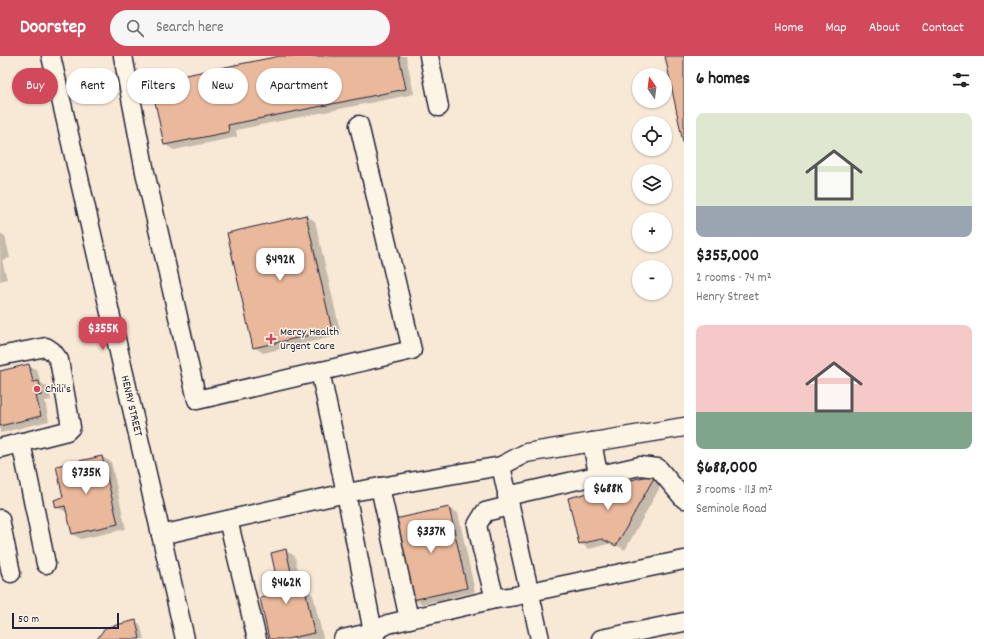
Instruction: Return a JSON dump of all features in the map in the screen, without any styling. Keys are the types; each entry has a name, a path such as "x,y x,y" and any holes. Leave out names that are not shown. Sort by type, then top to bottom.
{"street":[{"name":"HENRY STREET","path":"53,56 185,639"},
{"path":"123,56 145,172 197,400 412,350 359,125"},
{"path":"429,56 439,107"},
{"path":"0,356 46,347 52,351 59,360 71,426 67,430 0,448"},
{"path":"320,371 374,635"},
{"path":"161,535 346,493 501,466 526,453 684,427"},
{"path":"21,442 46,564"},
{"path":"592,442 598,474"},
{"path":"501,466 540,639"},
{"path":"495,599 477,525 484,512 508,501 598,474 640,466 658,468 684,499"},
{"path":"380,487 409,619"},
{"path":"0,519 11,573"},
{"path":"228,520 257,639"},
{"path":"343,639 374,635 388,624 495,599 516,596 684,560"},
{"path":"601,639 684,622"}],"building":[{"path":"280,56 399,56 406,89 342,102 342,68 256,68 256,104 332,104 228,125 229,132 164,145 156,104 190,104 190,74 198,73 198,104 248,104 248,68 220,68"},
{"path":"665,56 684,56 684,147 672,90 672,68 668,68"},
{"path":"306,215 332,330 253,348 227,233"},
{"path":"29,364 33,382 39,381 42,395 36,396 41,416 0,426 0,371"},
{"path":"102,456 118,524 72,534 65,506 56,508 54,500 63,497 56,466"},
{"path":"656,474 616,546 602,539 579,544 568,498 605,489 613,494 619,483"},
{"path":"449,507 467,588 412,600 395,519"},
{"path":"286,549 295,590 305,588 314,633 287,639 269,639 260,598 280,594 271,553"},
{"path":"136,620 140,639 97,639 105,628"}],"place":[{"name":"Mercy Health Urgent Care","path":"271,339"},
{"name":"Chili's","path":"37,389"}]}
